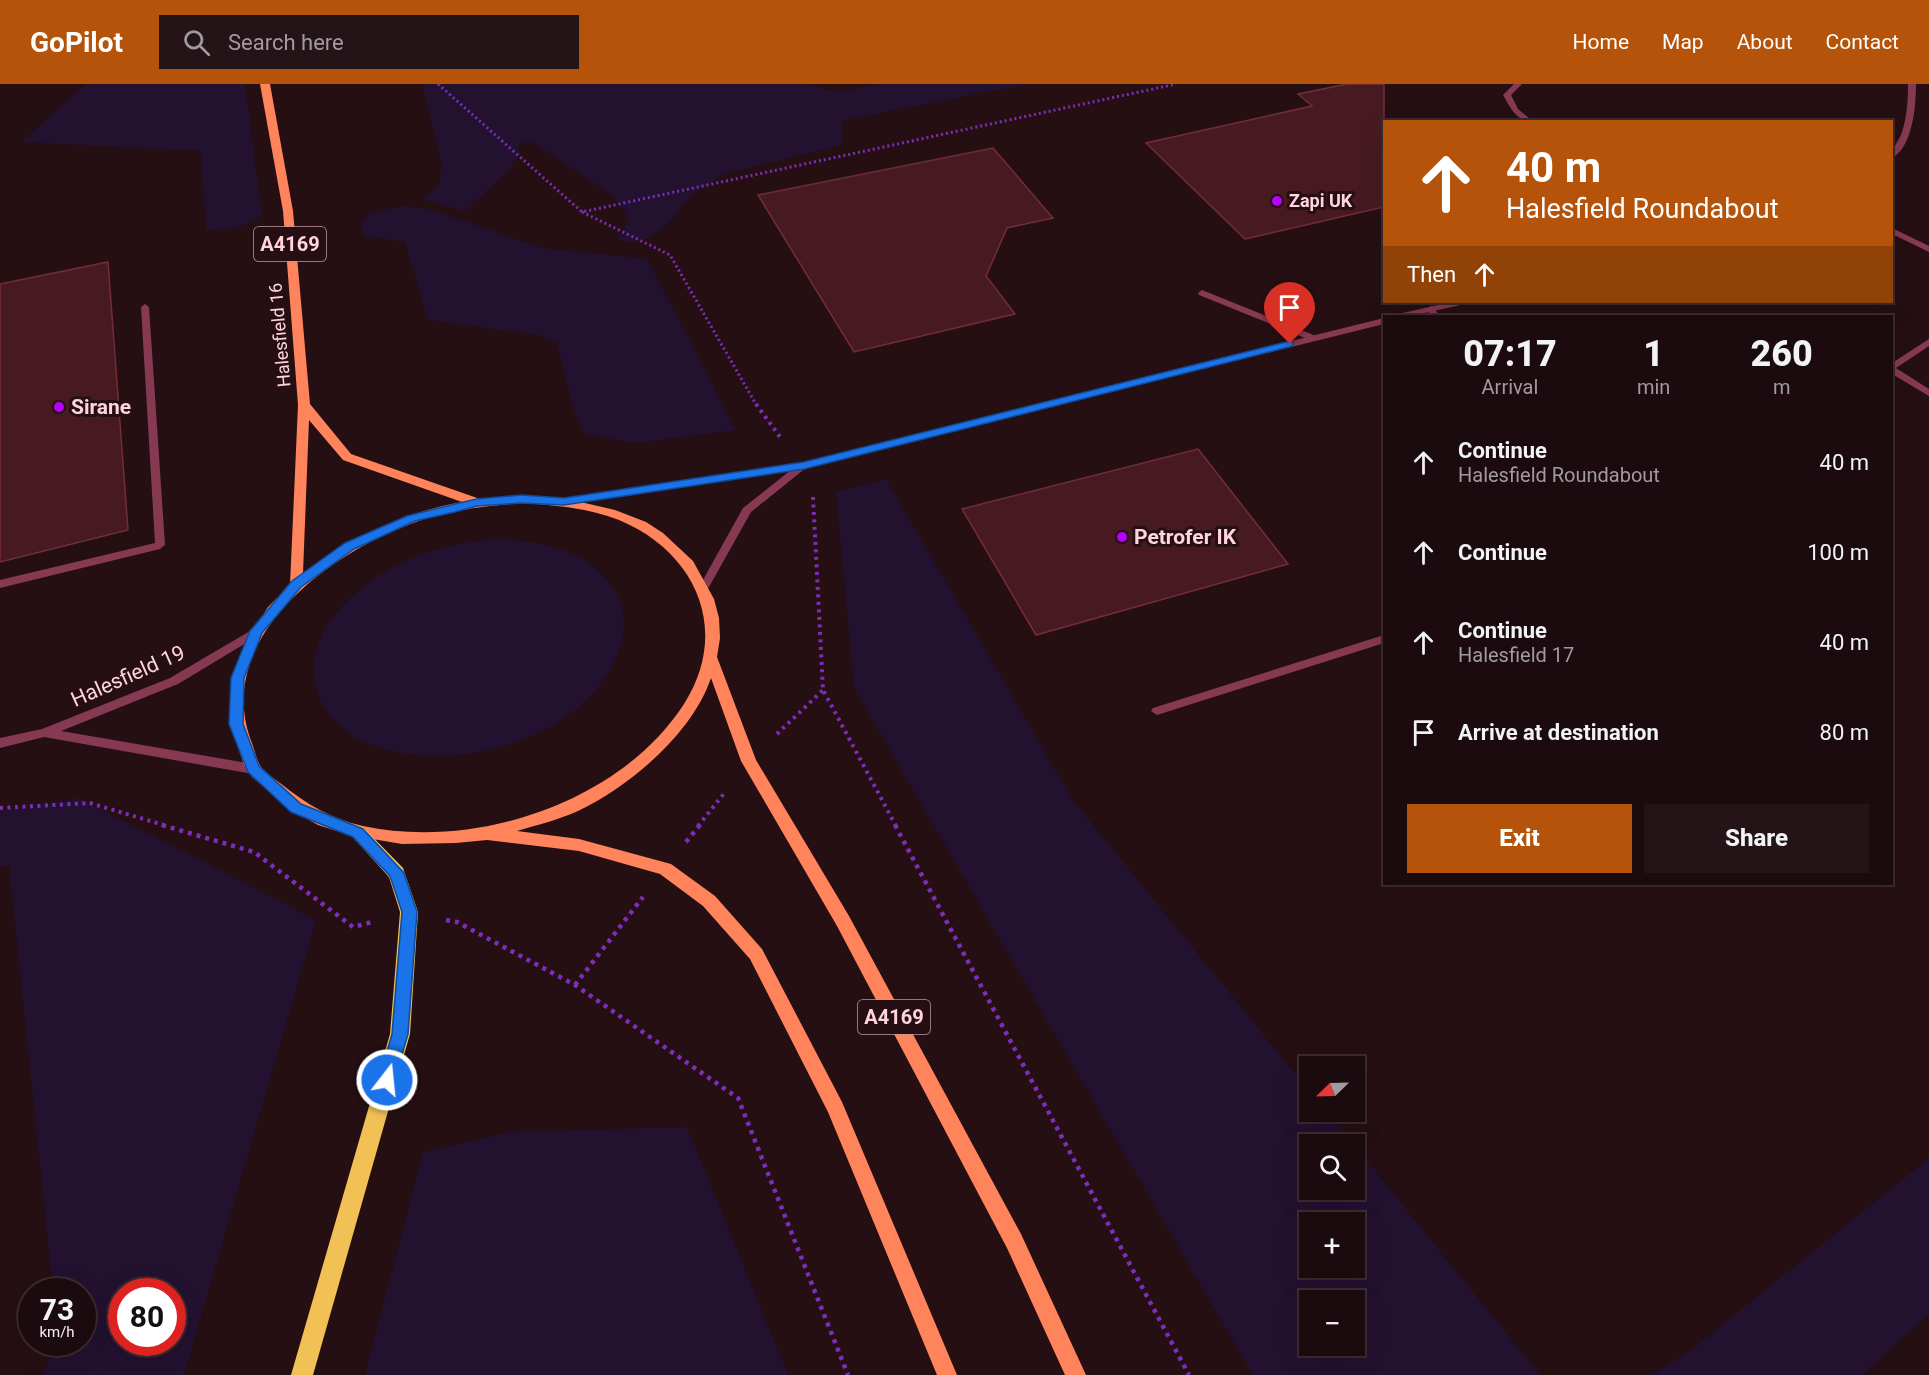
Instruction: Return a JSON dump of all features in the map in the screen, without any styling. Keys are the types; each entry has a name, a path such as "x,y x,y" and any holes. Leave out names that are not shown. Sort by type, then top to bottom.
{"highway":[{"path":"302,1375 400,1034 409,912 397,873 358,833"}],"main road":[{"name":"Halesfield 16","path":"265,84 288,211 304,405 296,584"},
{"name":"Halesfield 16","path":"304,405 346,457 477,502"},
{"path":"485,834 568,808 637,767 687,715 712,660 714,622 704,587 673,546 624,517 564,501 521,499 477,502 411,518 350,546 296,584 257,631 237,678 236,724 253,769 296,808 358,833 420,840 485,834 579,845 665,869 709,901 756,954 836,1108 947,1375"},
{"name":"A4169","path":"712,660 750,761 843,921 1014,1241 1076,1375"}],"street":[{"path":"1518,84 1507,95 1515,110 1528,120"},
{"path":"1893,155 1901,147 1912,99 1912,84"},
{"path":"1893,231 1929,249"},
{"path":"1202,293 1313,339"},
{"path":"1412,315 1433,313 1459,303"},
{"path":"0,584 160,545 145,307"},
{"path":"564,501 804,465 1383,321"},
{"path":"1893,368 1929,342"},
{"path":"1893,370 1929,393"},
{"path":"704,587 747,510 804,465"},
{"name":"Halesfield 19","path":"0,742 44,733 174,681 257,631"},
{"path":"1157,711 1383,639"},
{"name":"Halesfield 19","path":"44,733 253,769"}],"path":[{"path":"438,84 582,212 670,255 763,417 804,465 814,504 823,690 1189,1375"},
{"path":"582,212 1176,84"},
{"path":"575,984 750,761 823,690"},
{"path":"0,808 90,803 254,852 353,927 409,912 458,922 575,984 738,1098 848,1375"}],"shaded area":[{"path":"86,84 245,84 262,216 238,228 206,230 201,151 21,142"},
{"path":"422,84 809,84 835,92 882,84 1028,84 841,121 842,145 727,173 691,195 670,221 651,237 627,243 618,239 629,218 612,195 532,142 519,144 520,153 508,171 465,211 422,199 440,184 441,161"},
{"path":"403,206 428,209 543,248 647,259 736,430 635,443 586,434 575,413 557,343 538,335 428,320 405,242 362,236 361,224 369,213"},
{"path":"886,479 1072,799 1299,1079 1299,1122 1334,1122 1345,1134 1299,1134 1299,1200 1365,1200 1365,1158 1540,1375 1253,1375 854,688 836,492"},
{"path":"506,539 540,544 572,554 599,571 610,584 619,599 624,628 617,656 599,687 572,712 540,732 503,746 465,754 427,756 390,750 357,738 331,717 318,695 314,667 321,637 337,612 354,595 393,567 458,544"},
{"path":"79,798 316,920 184,1375 44,1375 49,1356 96,1356 96,1278 52,1278 9,865 0,867 0,811"},
{"path":"687,1127 788,1375 365,1375 423,1152 510,1132"},
{"path":"1929,1158 1929,1314 1862,1375 1651,1375 1690,1351"}],"building":[{"path":"1347,84 1384,84 1383,207 1245,239 1146,143 1312,106 1298,94"},
{"path":"993,148 1053,218 1007,228 986,276 1015,314 854,352 758,195"},
{"name":"Sirane","path":"108,262 128,530 0,562 0,284"},
{"name":"Petrofer IK","path":"1198,449 1288,564 1036,635 962,509"}],"place":[{"name":"Zapi UK","path":"1277,201"},
{"name":"Sirane","path":"59,407"},
{"name":"Petrofer IK","path":"1122,537"}],"route":[{"path":"387,1080 400,1034 409,912 397,873 358,833 296,808 253,769 236,724 237,678 257,631 296,584 350,546 411,518 477,502 521,499 564,501 804,465 1290,344"}]}
